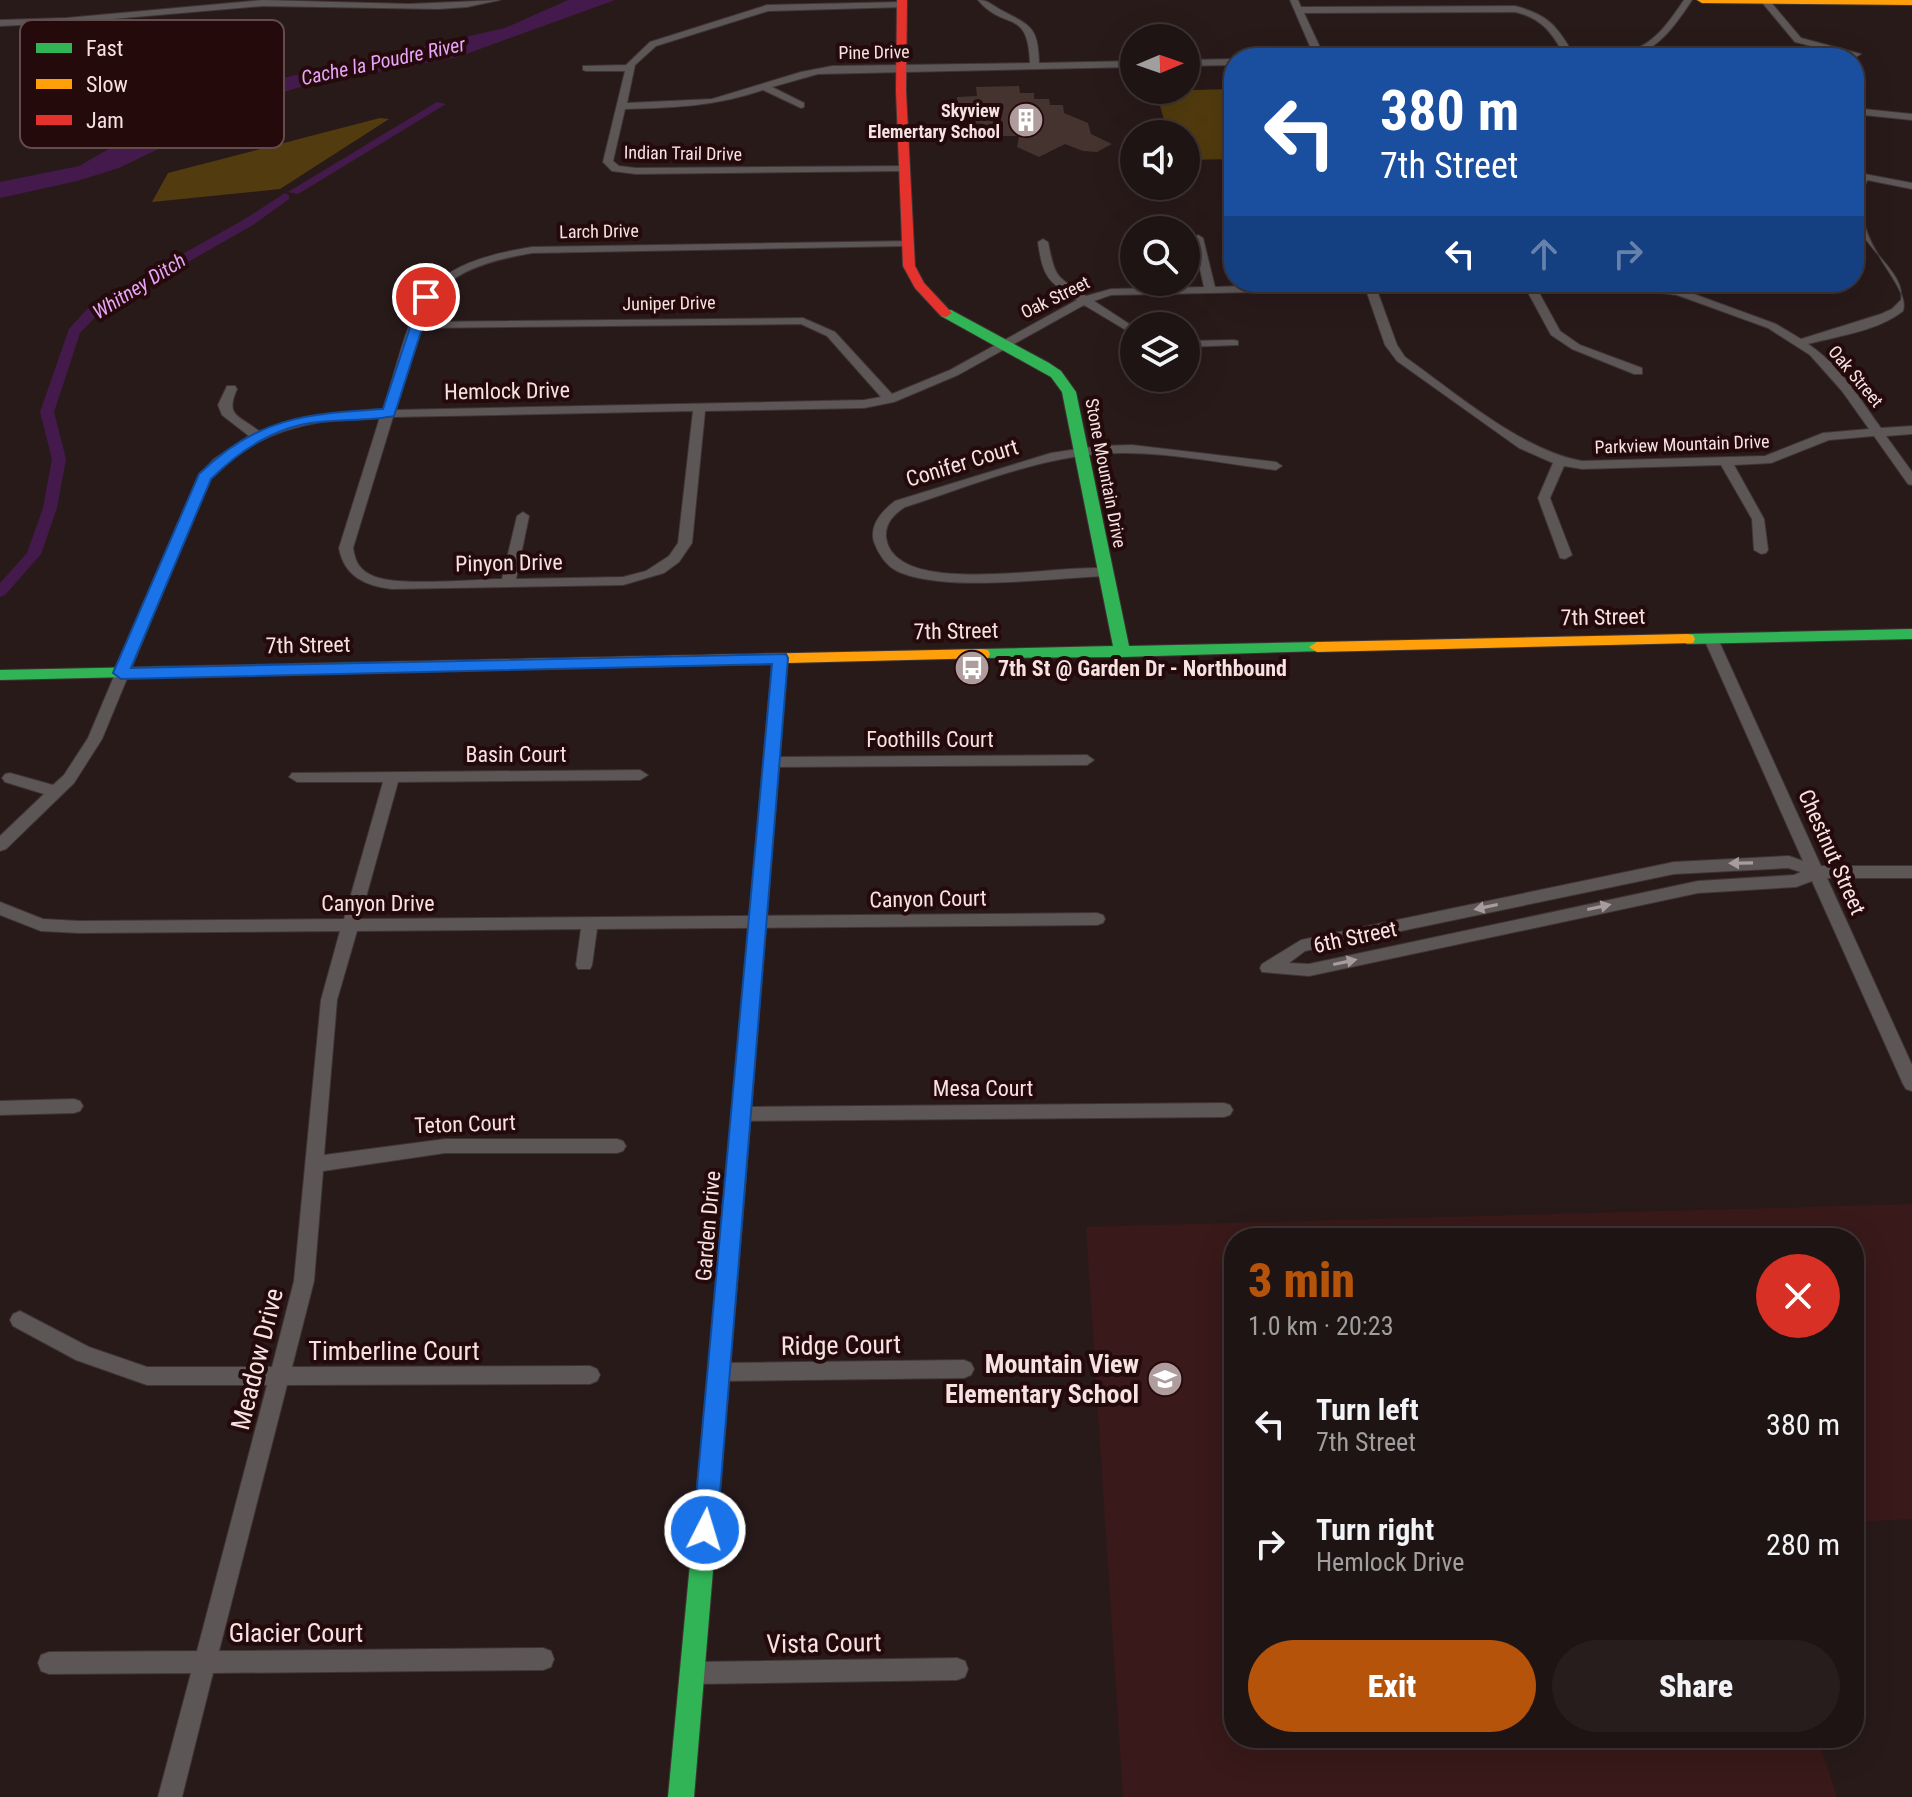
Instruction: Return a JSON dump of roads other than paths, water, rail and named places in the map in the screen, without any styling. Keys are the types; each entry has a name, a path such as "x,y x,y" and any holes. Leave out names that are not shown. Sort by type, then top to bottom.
{"street":[{"path":"40,20 267,3 419,9 496,0"},
{"path":"982,0 990,9 1028,29 1032,37 1035,67"},
{"path":"1647,48 1657,44 1667,34 1688,0"},
{"path":"1702,0 1912,2"},
{"path":"1764,1 1798,40 1831,48"},
{"path":"586,68 630,68 639,54 669,37 755,11 811,3 901,3"},
{"name":"Stone Mountain Drive","path":"901,3 909,266 927,298 957,321 1044,366 1065,384 1122,652"},
{"path":"1315,48 1296,5 1498,7 1529,12 1553,25 1564,48"},
{"path":"0,23 20,22"},
{"path":"1200,63 1224,62"},
{"name":"Pine Drive","path":"621,106 697,104 729,98 818,70 1120,64"},
{"name":"Indian Trail Drive","path":"630,68 608,155 611,166 636,171 904,168"},
{"path":"762,86 801,105"},
{"path":"1864,112 1912,117"},
{"path":"599,173 611,166"},
{"path":"1864,177 1912,186"},
{"path":"1800,343 1877,320 1901,309 1905,302 1908,294 1904,282 1864,227"},
{"path":"1043,242 1048,271 1054,280 1120,323"},
{"name":"Larch Drive","path":"389,413 426,297 443,281 466,267 515,253 906,243"},
{"path":"1200,246 1210,289"},
{"name":"Oak Street","path":"1002,344 1083,300 1125,290 1224,289"},
{"name":"Parkview Mountain Drive","path":"1373,292 1391,345 1401,359 1523,445 1560,461 1597,466 1775,459 1827,436 1912,430"},
{"path":"1532,292 1548,324 1561,338 1638,371"},
{"name":"Oak Street","path":"1683,292 1747,315 1800,343 1833,371 1912,481"},
{"name":"Juniper Drive","path":"416,325 803,321 824,328 831,334 890,399"},
{"path":"1200,344 1234,343"},
{"name":"Hemlock Drive","path":"0,845 57,792 80,765 95,739 204,477 229,452 257,436 315,418 389,413 843,405 890,399 918,391 1002,344"},
{"path":"231,389 224,409 257,436"},
{"name":"Pinyon Drive","path":"389,413 346,548 352,567 361,577 382,584 508,583 633,579 662,569 675,558 685,543 699,407"},
{"name":"Conifer Court","path":"1106,572 933,576 901,568 892,561 882,547 879,532 885,516 894,507 915,497 1051,457 1081,452 1132,449 1276,466"},
{"path":"1560,461 1544,498 1565,555"},
{"path":"1726,462 1758,519 1761,550"},
{"path":"508,583 523,516"},
{"name":"7th Street","path":"0,675 1912,634"},
{"name":"Chestnut Street","path":"1711,639 1912,1084"},
{"name":"Garden Drive","path":"681,1797 760,923 780,658"},
{"name":"Foothills Court","path":"772,762 1087,760"},
{"name":"Basin Court","path":"297,777 640,775"},
{"path":"350,926 392,777"},
{"path":"10,778 57,792"},
{"name":"6th Street","path":"1817,872 1796,881 1688,889 1309,970 1268,968 1301,946 1674,868 1789,862 1817,872 1912,872"},
{"name":"Canyon Drive","path":"0,908 51,926 760,923"},
{"name":"Canyon Court","path":"760,923 1097,919"},
{"path":"584,965 590,924"},
{"name":"Meadow Drive","path":"170,1797 304,1281 329,1000 350,926"},
{"path":"0,1108 74,1106"},
{"name":"Mesa Court","path":"742,1114 1224,1110"},
{"name":"Teton Court","path":"315,1164 445,1146 617,1146"},
{"name":"Timberline Court","path":"20,1320 83,1354 147,1376 590,1375"},
{"name":"Ridge Court","path":"719,1372 964,1369"},
{"name":"Glacier Court","path":"49,1663 543,1659"},
{"name":"Vista Court","path":"692,1673 957,1669"}],"water":[{"name":"Cache la Poudre River","path":"568,0 615,0 458,57 306,85 284,92 284,78 505,28"},
{"path":"111,148 160,148 119,168 0,198 0,182 79,166"}],"waterway":[{"name":"Whitney Ditch","path":"294,192 441,104"},
{"name":"Whitney Ditch","path":"0,592 34,554 50,508 59,459 47,412 74,332 95,309 249,222 285,197"}],"place":[{"name":"Skyview Elemertary School","path":"1026,120"},
{"name":"7th St @ Garden Dr - Northbound","path":"972,668"},
{"name":"Mountain View Elementary School","path":"1165,1379"}]}
